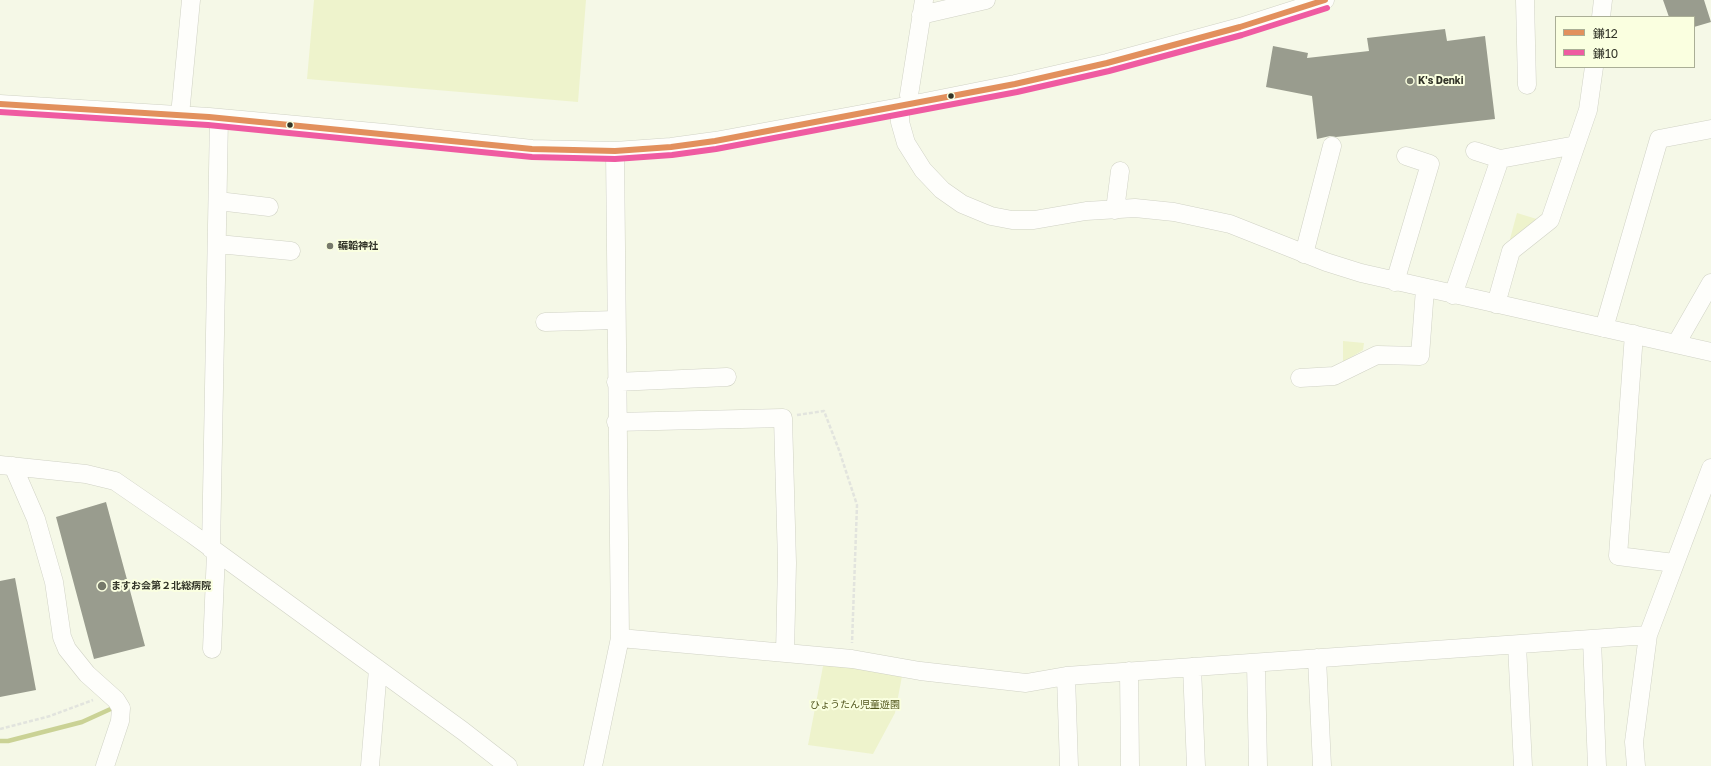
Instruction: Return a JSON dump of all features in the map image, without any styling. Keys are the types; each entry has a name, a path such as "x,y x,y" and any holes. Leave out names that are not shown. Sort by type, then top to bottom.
{"street":[{"path":"180,115 191,0"},
{"path":"986,0 923,8 909,95 900,122 906,143 923,170 942,190 962,204 991,216 1012,220 1034,220 1086,211 1135,208 1174,212 1223,223 1304,254 1361,273 1395,282 1711,352"},
{"path":"0,104 219,118 384,133 532,149 615,151 671,147 906,106 1106,63 1240,27 1325,0"},
{"path":"1525,0 1527,85"},
{"path":"1601,16 1603,0"},
{"path":"1496,304 1511,251 1550,220 1588,110 1594,68"},
{"path":"212,649 219,118"},
{"path":"1604,328 1659,139 1711,129"},
{"path":"1475,151 1500,159 1576,145"},
{"path":"1304,254 1332,146"},
{"path":"593,766 620,638 616,422 615,151"},
{"path":"1395,282 1430,164 1406,156"},
{"path":"1453,295 1500,159"},
{"path":"1115,210 1120,171"},
{"path":"218,201 269,207"},
{"path":"218,244 291,251"},
{"path":"1676,344 1711,283"},
{"path":"1300,378 1334,376 1377,355 1420,356 1425,289"},
{"path":"545,322 616,320"},
{"path":"1634,334 1618,556 1674,563"},
{"path":"616,382 727,377"},
{"path":"616,422 783,418 787,564 785,653"},
{"path":"6,466 86,474 115,481 378,669 508,766"},
{"path":"6,466 36,519 54,582 62,637 67,649 87,674 110,694 121,708 120,721 105,766"},
{"path":"1636,766 1634,742 1648,635 1711,468"},
{"path":"620,638 852,659 920,671 1026,683 1066,676 1129,671 1648,635"},
{"path":"1592,640 1597,766"},
{"path":"1517,645 1523,766"},
{"path":"1317,658 1322,766"},
{"path":"1256,662 1258,766"},
{"path":"1192,667 1196,766"},
{"path":"370,766 378,669"},
{"path":"1129,671 1130,766"},
{"path":"1066,676 1069,766"}],"path":[{"path":"783,418 824,410 840,450 857,505 852,659"},
{"path":"0,729 50,716 110,694"}],"green space":[{"path":"314,0 586,0 578,102 307,79"},
{"path":"1517,213 1540,220 1513,241 1510,239"},
{"path":"1343,341 1364,343 1363,350 1343,362"},
{"name":"ひょうたん児童遊園","path":"824,661 903,671 895,713 873,754 808,745"}],"building":[{"path":"1663,0 1704,0 1711,22 1695,27 1695,16 1669,16"},
{"path":"1445,29 1447,41 1485,36 1495,119 1336,137 1330,136 1317,139 1312,96 1266,87 1273,46 1308,53 1307,58 1369,51 1367,38"},
{"path":"106,502 145,646 94,659 56,517"},
{"path":"15,578 36,690 0,697 0,581"}],"waterway":[{"path":"0,741 8,741 82,722 115,707"}],"transit line":[{"name":"鎌12","path":"0,104 209,117 532,149 615,151 671,147 715,141 1015,84 1107,63 1240,27 1325,0"},
{"name":"鎌10","path":"0,112 208,125 532,157 615,159 672,155 716,149 1017,92 1109,71 1242,35 1327,8"}],"place":[{"name":"K's Denki","path":"1410,81"},
{"name":"鞴韜神社","path":"330,246"},
{"name":"ますお会第２北総病院","path":"102,586"}]}
